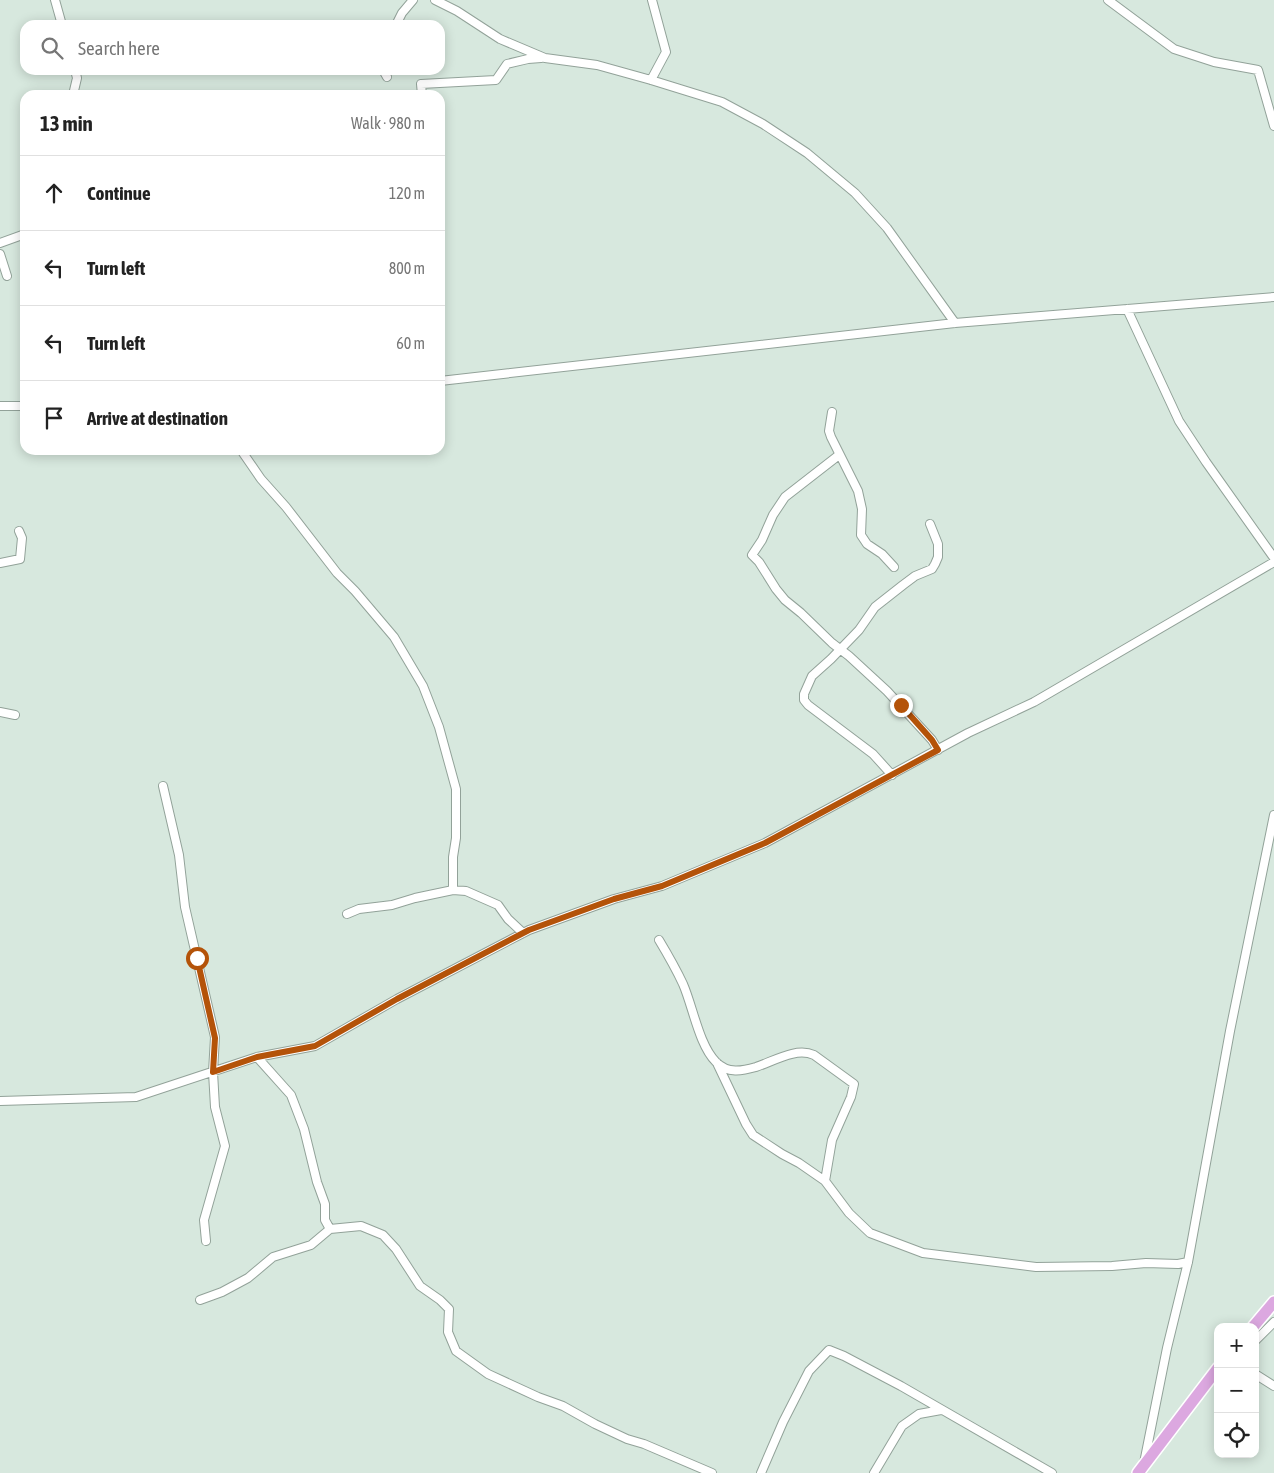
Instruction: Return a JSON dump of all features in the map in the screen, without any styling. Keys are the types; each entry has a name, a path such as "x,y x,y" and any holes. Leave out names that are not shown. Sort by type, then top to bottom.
{"highway":[{"path":"1256,1323 1274,1302"},
{"path":"1140,1470 1214,1373"}],"street":[{"path":"55,0 61,20"},
{"path":"398,20 413,0"},
{"path":"435,0 457,11 500,39 544,58"},
{"path":"651,80 666,52 652,0"},
{"path":"1108,0 1174,49 1184,54 1258,70 1274,126"},
{"path":"422,90 421,84 496,80 507,64 528,59 544,58 597,65 722,102 763,124 807,153 855,193 887,228 954,323"},
{"path":"74,90 76,75"},
{"path":"0,243 20,236"},
{"path":"0,254 7,276"},
{"path":"445,380 954,323 1274,297"},
{"path":"0,1101 136,1098 257,1057 315,1046 397,999 523,933 614,899 662,886 765,843 968,733 1034,702 1274,560 1179,421 1127,309"},
{"path":"0,406 20,406"},
{"path":"832,412 829,432 858,491 862,509 861,535 867,544 882,554 894,567"},
{"path":"244,455 261,479 286,507 337,573 394,637 423,686 439,727 456,789 453,890"},
{"path":"839,455 784,497 773,515 762,540 752,555 759,562 785,600 879,683 932,740 938,750"},
{"path":"892,775 874,754 808,706 804,700 804,694 812,676 859,630 875,607 909,580 932,569 938,557 938,544 930,524"},
{"path":"0,563 20,559 22,538 19,531"},
{"path":"0,712 15,715"},
{"path":"163,786 179,855 186,907 215,1038 213,1072 215,1107 225,1146 204,1220 206,1241"},
{"path":"1140,1470 1146,1451 1167,1348 1188,1262 1230,1031 1274,816"},
{"path":"347,914 359,909 392,905 453,890 466,891 498,905 523,933"},
{"path":"659,940 683,985 706,1046 717,1063 753,1135 825,1180 849,1212 870,1233 923,1253 1036,1267 1112,1266 1146,1263 1178,1264 1188,1262"},
{"path":"717,1063 730,1070 745,1071 797,1052 808,1052 854,1084 851,1097 832,1140 825,1180"},
{"path":"257,1057 291,1094 310,1151 317,1182 325,1204 325,1220 330,1229"},
{"path":"200,1300 222,1292 248,1278 273,1257 311,1245 330,1229 361,1226 383,1235 396,1249 420,1286 449,1309 448,1332 456,1351 488,1374 538,1397 563,1406 627,1439 669,1454 712,1473"},
{"path":"1259,1337 1274,1322"},
{"path":"761,1473 783,1422 809,1371 829,1350 869,1369 1052,1473"},
{"path":"1259,1377 1274,1386"},
{"path":"874,1473 902,1426 919,1414 941,1410"},
{"path":"1133,1473 1146,1451"}],"route":[{"path":"197,958 215,1038 213,1072 257,1057 315,1046 397,999 529,930 614,899 662,886 765,843 938,750 932,740 901,705"}]}
